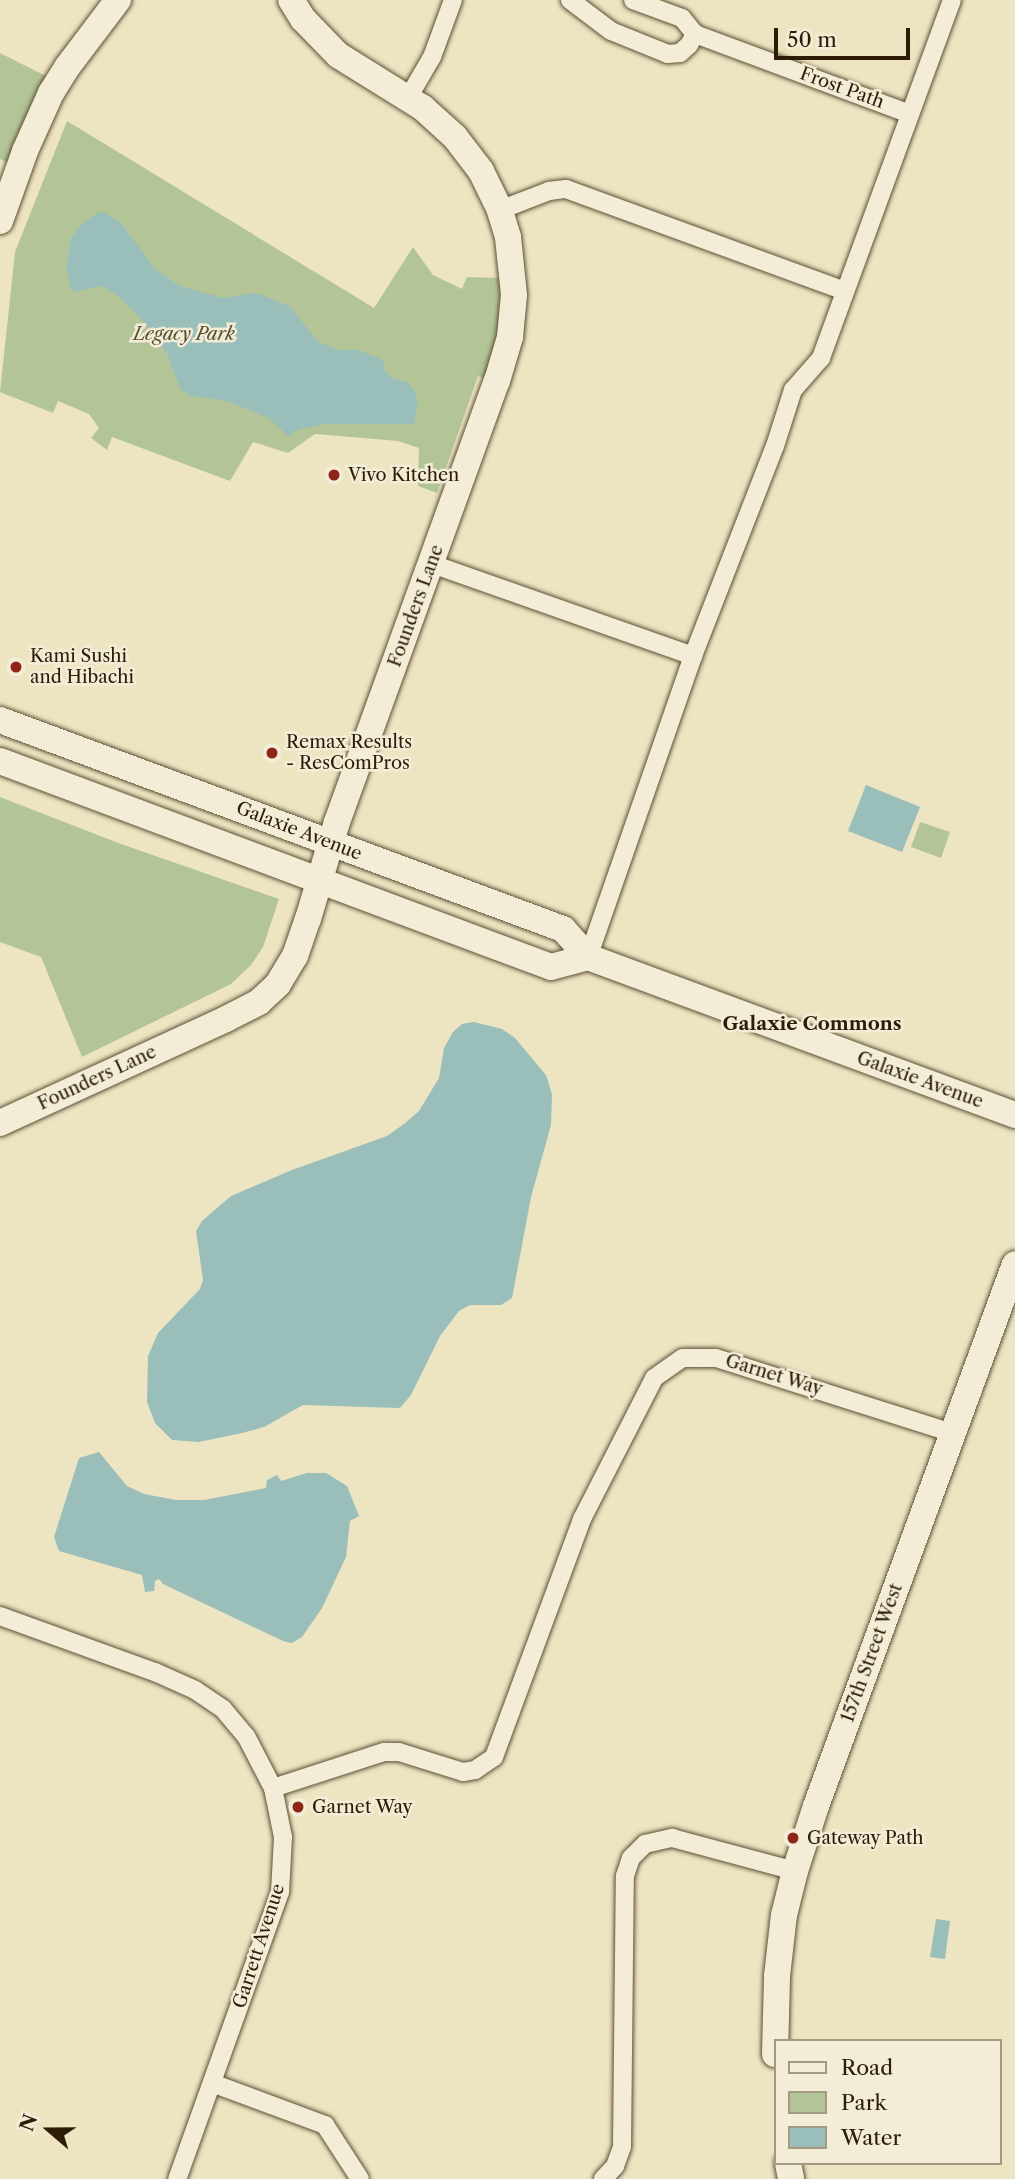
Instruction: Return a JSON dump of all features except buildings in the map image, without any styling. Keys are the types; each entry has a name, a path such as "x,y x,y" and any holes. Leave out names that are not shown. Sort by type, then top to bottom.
{"street":[{"path":"0,220 30,138 51,93 118,0"},
{"name":"Founders Lane","path":"0,1123 259,1002 278,984 295,956 330,843 432,564 510,337 513,265 500,210 481,171 455,137 408,98 338,55 303,19 291,0"},
{"path":"408,98 432,57 453,0"},
{"path":"570,0 611,31 668,54 680,53 689,45 695,34"},
{"name":"Frost Path","path":"633,0 682,18 695,34 910,114"},
{"path":"0,761 551,967 588,957 693,656 775,446 793,390 821,358 952,0"},
{"path":"500,210 549,191 566,189 845,291"},
{"path":"432,564 693,656"},
{"name":"Galaxie Avenue","path":"0,720 563,929 588,957 1015,1115"},
{"name":"157th Street West","path":"775,2039 777,1976 784,1915 795,1871 953,1433 1009,1302 1015,1264"},
{"name":"Garnet Way","path":"273,1788 384,1752 399,1752 463,1772 475,1770 494,1757 582,1519 654,1378 684,1358 716,1357 953,1433"},
{"name":"Garrett Avenue","path":"0,1616 155,1672 195,1690 223,1709 246,1736 273,1788 283,1837 280,1892 177,2179"},
{"path":"603,2179 615,2166 622,2147 625,1876 631,1858 645,1844 672,1838 795,1871"},
{"path":"212,2083 325,2125 360,2179"}],"green space":[{"path":"0,53 48,77 8,163 0,159"},
{"name":"Legacy Park","path":"67,121 374,308 413,247 433,275 462,289 467,277 501,278 498,334 485,378 478,376 437,493 418,486 419,448 398,441 315,434 288,453 253,442 230,481 112,437 107,450 91,438 99,428 89,414 58,401 53,413 0,392 15,252"},
{"path":"0,797 121,844 279,899 263,947 251,965 231,984 82,1057 41,957 0,942"},
{"path":"920,822 950,832 941,858 911,847"}],"water":[{"path":"103,212 121,223 155,269 180,286 223,298 255,293 264,296 291,307 317,341 339,350 358,350 383,360 384,369 392,378 407,382 415,391 418,401 414,424 327,424 300,429 288,436 270,419 255,412 226,401 191,396 181,390 166,352 144,322 116,294 101,286 72,292 66,269 71,238 81,225 97,213"},
{"path":"866,785 920,807 902,852 848,831"},
{"path":"474,1022 502,1029 515,1038 546,1075 552,1094 551,1125 531,1197 512,1298 501,1305 470,1305 459,1311 440,1336 411,1395 400,1408 303,1405 264,1427 242,1433 199,1442 172,1440 155,1423 147,1402 148,1356 158,1333 200,1289 203,1280 196,1231 202,1221 231,1196 292,1170 387,1136 404,1124 419,1111 439,1078 444,1048 453,1032 462,1024"},
{"path":"99,1452 127,1486 144,1494 176,1500 204,1500 266,1488 267,1480 277,1475 281,1481 307,1473 326,1473 347,1486 359,1516 350,1521 346,1557 322,1608 302,1637 292,1643 283,1641 163,1584 159,1579 155,1581 154,1591 145,1592 142,1575 59,1551 54,1537 79,1458"},
{"path":"936,1919 950,1921 945,1959 930,1957"}],"place":[{"name":"Vivo Kitchen","path":"334,475"},
{"name":"Kami Sushi and Hibachi","path":"16,667"},
{"name":"Remax Results - ResComPros","path":"272,753"},
{"name":"Garnet Way","path":"298,1807"},
{"name":"Gateway Path","path":"793,1838"}],"district":[{"name":"Galaxie Commons","path":"812,1024"}]}
